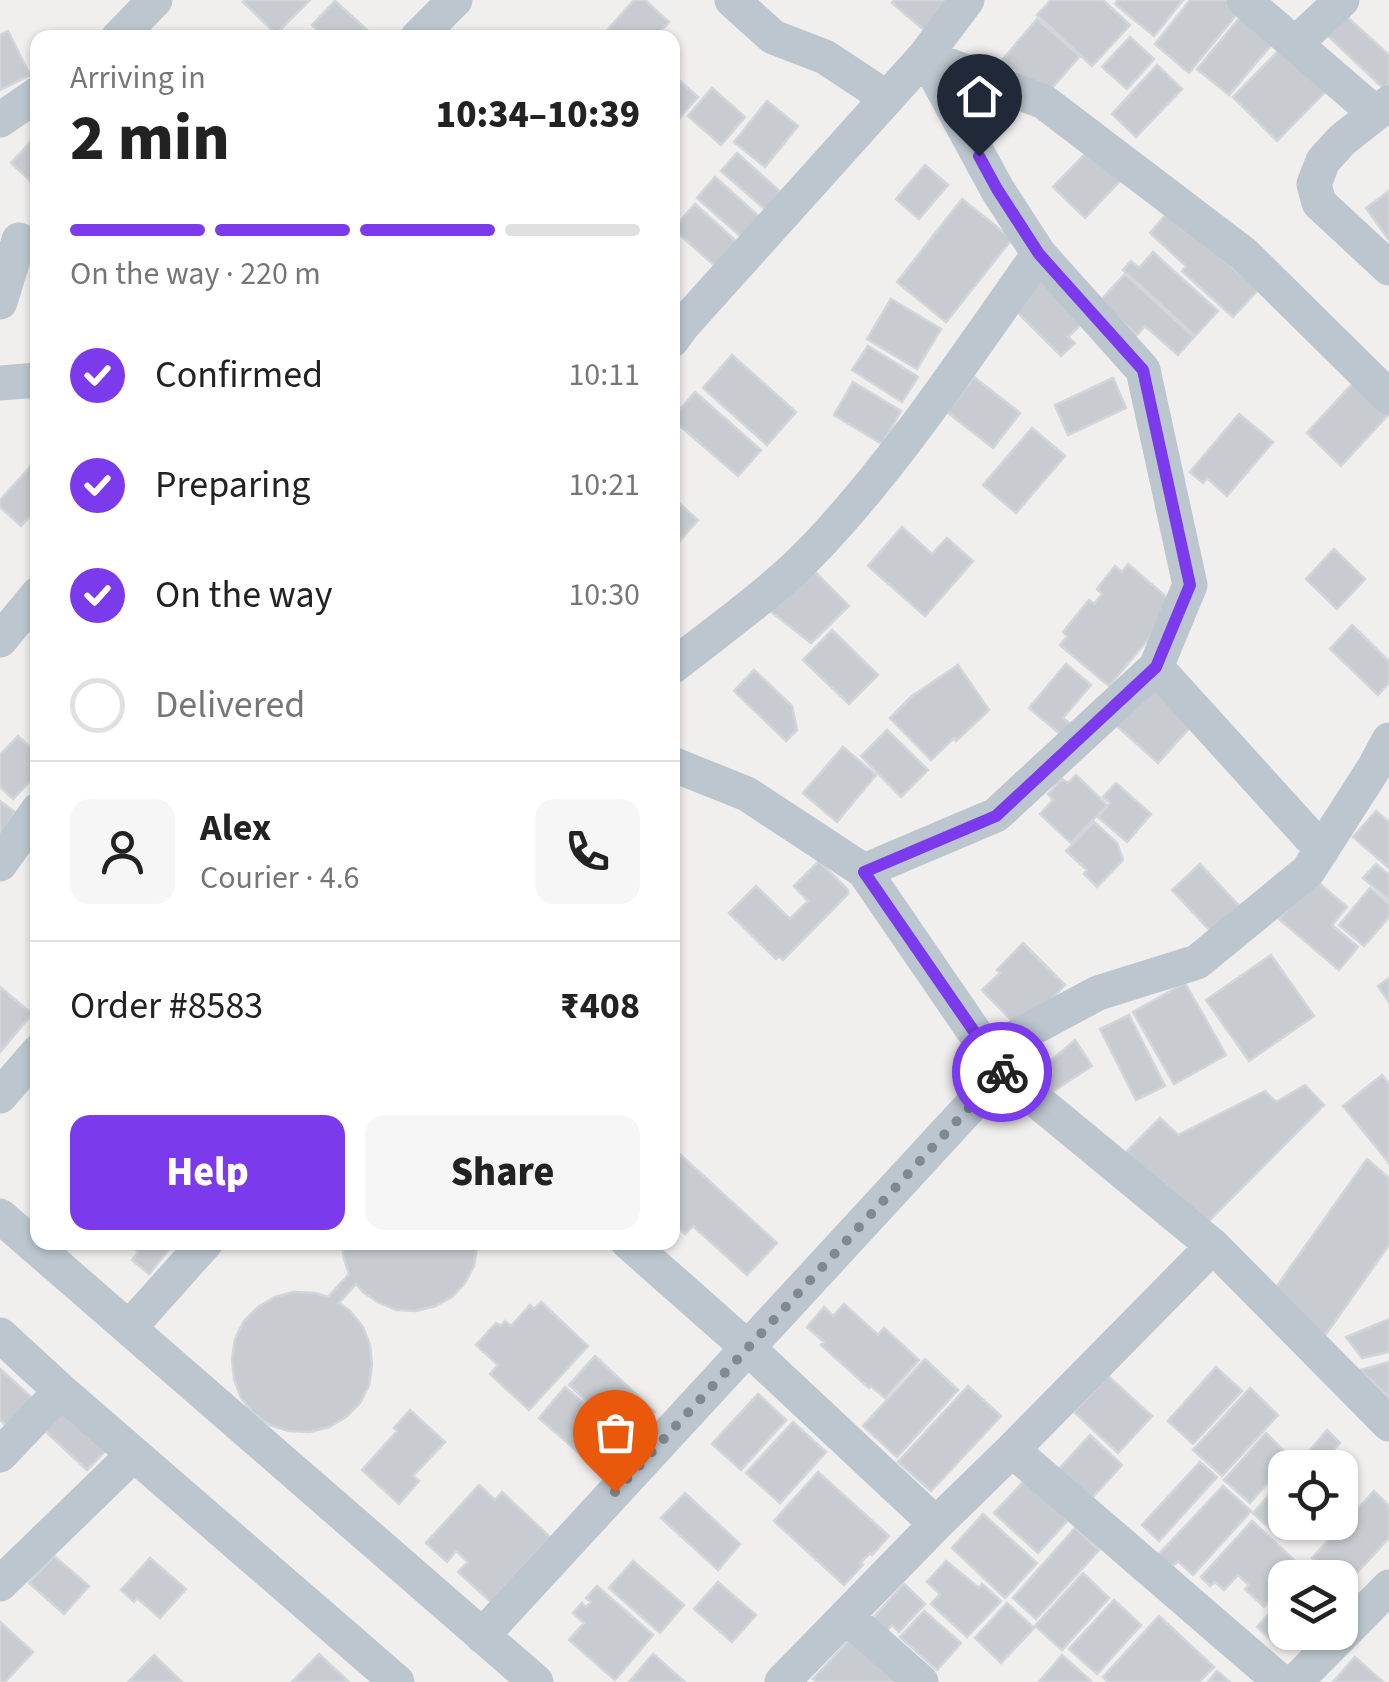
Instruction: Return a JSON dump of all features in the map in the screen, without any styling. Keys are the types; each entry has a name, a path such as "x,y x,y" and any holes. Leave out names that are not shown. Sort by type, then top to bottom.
{"street":[{"path":"126,30 155,0"},
{"path":"426,30 455,0"},
{"path":"732,0 772,37 825,58 887,98"},
{"path":"680,329 926,56 967,0"},
{"path":"1244,0 1295,44 1382,108 1322,161 1314,184 1320,203 1389,268"},
{"path":"1295,44 1342,0"},
{"path":"864,872 996,816 1156,667 1190,585 1143,370 1039,254 997,189 926,56"},
{"path":"926,56 1044,102 1244,254 1389,398"},
{"path":"0,120 30,99"},
{"path":"0,302 19,238"},
{"path":"680,661 814,549 860,500 1039,254"},
{"path":"0,382 30,380"},
{"path":"0,640 30,604"},
{"path":"1156,667 1322,850"},
{"path":"482,1636 748,1348 995,1062 1098,993 1197,962 1308,871 1389,740"},
{"path":"680,767 748,794 864,872 995,1062 1214,1246 1389,1424"},
{"path":"0,864 30,821"},
{"path":"0,1096 30,1061"},
{"path":"0,1216 30,1242"},
{"path":"782,1682 1214,1246"},
{"path":"40,1250 536,1682"},
{"path":"130,1327 199,1250"},
{"path":"637,1250 936,1524"},
{"path":"0,1335 397,1682"},
{"path":"0,1455 60,1391"},
{"path":"1012,1450 1281,1682"},
{"path":"0,1584 134,1454"},
{"path":"1295,1682 1389,1586"},
{"path":"846,1616 921,1682"}],"building":[{"path":"310,0 280,30 272,30 243,2"},
{"path":"634,0 645,0 669,22 662,30 607,30"},
{"path":"952,0 925,31 892,3"},
{"path":"1051,0 1103,0 1130,25 1092,66 1037,15"},
{"path":"1118,0 1183,0 1154,36 1115,4"},
{"path":"1190,0 1229,0 1241,9 1189,73 1155,44"},
{"path":"335,1 367,30 317,30 312,25"},
{"path":"1245,11 1277,38 1229,95 1197,69"},
{"path":"1346,16 1389,55 1389,85 1385,90 1328,36"},
{"path":"1037,19 1080,56 1045,96 1003,59"},
{"path":"8,31 30,75 0,90 0,35"},
{"path":"1130,37 1154,59 1127,89 1102,67"},
{"path":"1282,47 1326,91 1277,141 1233,97"},
{"path":"1157,65 1182,89 1136,137 1112,114"},
{"path":"680,81 698,97 680,117"},
{"path":"712,88 745,117 721,145 688,116"},
{"path":"767,101 798,126 765,167 734,142"},
{"path":"30,143 30,181 11,163"},
{"path":"1089,150 1120,181 1085,218 1053,187"},
{"path":"737,153 784,195 768,212 721,171"},
{"path":"925,165 948,185 919,219 896,199"},
{"path":"715,177 764,221 747,242 697,198"},
{"path":"1389,191 1389,240 1366,208"},
{"path":"962,199 1012,239 946,322 897,282"},
{"path":"695,204 745,249 723,273 680,235 680,221"},
{"path":"1170,210 1258,290 1233,317 1182,271 1186,266 1150,233"},
{"path":"1153,252 1218,311 1195,336 1123,270 1131,261 1139,268"},
{"path":"1125,274 1194,337 1178,355 1145,326 1137,335 1100,301"},
{"path":"1042,277 1085,320 1068,337 1075,343 1061,356 1012,307"},
{"path":"891,299 941,329 917,369 867,339"},
{"path":"868,346 918,377 902,402 852,370"},
{"path":"732,355 796,412 767,445 703,388"},
{"path":"974,377 1020,413 993,448 947,412"},
{"path":"1113,378 1126,408 1068,435 1055,405"},
{"path":"853,382 901,411 882,444 834,415"},
{"path":"1353,383 1388,415 1341,466 1307,433"},
{"path":"695,392 761,450 738,476 680,426 680,410"},
{"path":"1239,414 1273,442 1227,496 1207,478 1203,483 1190,472"},
{"path":"1032,428 1065,456 1016,513 983,485"},
{"path":"30,467 30,516 21,526 0,507 0,500"},
{"path":"680,504 698,520 680,541"},
{"path":"902,527 932,554 947,538 973,561 925,616 868,566"},
{"path":"1334,549 1365,579 1337,609 1306,579"},
{"path":"804,561 849,606 811,643 761,604"},
{"path":"1128,564 1171,601 1168,616 1109,686 1060,645 1067,636 1063,632 1089,600 1094,604 1102,594 1097,589 1115,566 1122,572"},
{"path":"1352,625 1389,661 1389,683 1378,695 1330,649"},
{"path":"832,630 878,675 849,704 803,660"},
{"path":"1066,664 1091,685 1063,718 1074,727 1065,738 1029,708"},
{"path":"958,665 989,710 931,760 890,718 912,696"},
{"path":"754,670 792,706 797,730 786,741 734,691"},
{"path":"1145,681 1193,724 1158,763 1110,720"},
{"path":"887,730 928,770 901,797 861,756"},
{"path":"18,736 30,747 30,781 13,799 0,787 0,755"},
{"path":"843,747 876,775 837,822 803,793"},
{"path":"1076,775 1107,805 1071,843 1040,814 1053,800 1048,794 1062,779 1068,783"},
{"path":"1116,783 1151,814 1127,842 1098,817 1110,803 1103,797"},
{"path":"0,801 15,812 0,837"},
{"path":"1376,811 1389,822 1389,868 1353,837"},
{"path":"1094,822 1117,843 1123,860 1097,887 1084,874 1087,870 1066,851"},
{"path":"819,861 848,894 783,960 779,956 776,959 729,913 756,886 790,919 808,901 794,886"},
{"path":"1200,864 1245,912 1217,938 1172,890"},
{"path":"1376,864 1389,875 1389,900 1363,878"},
{"path":"1313,878 1347,907 1332,925 1358,947 1339,970 1279,919"},
{"path":"1370,888 1389,904 1389,917 1364,946 1339,925"},
{"path":"1023,943 1065,985 1036,1015 1016,1025 982,990"},
{"path":"1271,955 1314,1016 1249,1061 1206,1000"},
{"path":"1389,978 1389,1002 1378,986"},
{"path":"1185,983 1226,1055 1174,1084 1133,1012"},
{"path":"0,987 30,1016 0,1052"},
{"path":"1129,1015 1165,1086 1136,1100 1100,1029"},
{"path":"1075,1040 1092,1066 1044,1097 1025,1082"},
{"path":"1382,1075 1389,1084 1389,1163 1343,1106"},
{"path":"1305,1085 1324,1105 1200,1230 1124,1154 1160,1118 1178,1135 1265,1091 1276,1102"},
{"path":"680,1154 777,1243 747,1275 693,1226 685,1234 680,1230"},
{"path":"1367,1159 1389,1178 1389,1245 1319,1344 1270,1296"},
{"path":"136,1250 168,1250 149,1274 132,1260"},
{"path":"343,1250 477,1250 465,1283 452,1297 435,1306 397,1310 379,1303 356,1284 339,1303 363,1327 370,1345 369,1385 360,1403 329,1427 310,1432 270,1425 241,1398 234,1379 235,1339 244,1321 275,1297 294,1292 328,1297 349,1274"},
{"path":"541,1302 588,1346 529,1410 490,1374 498,1365 476,1345 496,1323 501,1326 505,1321 511,1326 530,1305 534,1309"},
{"path":"844,1304 878,1335 884,1328 919,1360 885,1398 821,1345 824,1342 807,1327 824,1307 833,1316"},
{"path":"1389,1319 1389,1352 1362,1358 1346,1337"},
{"path":"595,1356 655,1412 629,1441 569,1385"},
{"path":"925,1359 958,1390 897,1457 863,1426"},
{"path":"1389,1362 1389,1397 1360,1370"},
{"path":"1216,1367 1242,1391 1193,1444 1168,1421"},
{"path":"0,1369 38,1403 13,1431 0,1420"},
{"path":"1108,1376 1152,1416 1118,1453 1074,1412"},
{"path":"968,1386 1001,1416 931,1491 898,1462"},
{"path":"565,1387 597,1414 588,1423 613,1445 595,1467 539,1418"},
{"path":"1250,1388 1278,1415 1222,1476 1193,1450"},
{"path":"758,1394 786,1420 741,1470 712,1444"},
{"path":"67,1408 109,1447 87,1470 45,1431"},
{"path":"410,1410 445,1442 413,1476 419,1481 399,1504 362,1470"},
{"path":"793,1422 826,1452 780,1503 746,1473"},
{"path":"1327,1430 1340,1443 1334,1450 1310,1450"},
{"path":"1266,1433 1283,1450 1268,1450 1268,1482 1250,1503 1224,1480"},
{"path":"1090,1435 1122,1465 1092,1498 1059,1469"},
{"path":"1200,1462 1217,1477 1159,1541 1142,1525"},
{"path":"818,1472 889,1536 860,1563 863,1565 844,1585 774,1521"},
{"path":"1025,1480 1068,1520 1038,1553 994,1513"},
{"path":"479,1485 495,1500 502,1492 550,1537 491,1602 458,1572 468,1562 456,1551 447,1562 426,1543"},
{"path":"1223,1486 1251,1511 1193,1575 1178,1561 1172,1567 1158,1555"},
{"path":"1374,1491 1389,1506 1389,1538 1358,1572 1358,1560 1314,1560 1329,1540 1358,1540 1358,1508"},
{"path":"685,1493 740,1544 718,1570 661,1518"},
{"path":"1268,1497 1268,1527 1253,1513"},
{"path":"983,1514 1037,1563 1005,1598 952,1548"},
{"path":"1252,1521 1268,1540 1294,1560 1268,1560 1268,1602 1264,1607 1245,1589 1249,1585 1238,1575 1224,1590 1215,1582 1210,1586 1201,1577"},
{"path":"1075,1528 1099,1550 1036,1619 1013,1598"},
{"path":"54,1556 89,1586 64,1614 29,1583"},
{"path":"150,1558 186,1589 160,1618 121,1590"},
{"path":"633,1561 684,1605 660,1633 609,1588"},
{"path":"946,1561 1001,1601 967,1637 931,1604 940,1594 927,1582"},
{"path":"1083,1573 1109,1598 1062,1650 1035,1626"},
{"path":"718,1582 756,1615 732,1642 694,1609"},
{"path":"904,1584 925,1604 899,1632 892,1625 887,1631 873,1618"},
{"path":"597,1586 653,1635 615,1680 569,1640 584,1623 573,1613 582,1603 586,1607 591,1602 586,1598"},
{"path":"1114,1600 1141,1625 1097,1674 1069,1649"},
{"path":"1007,1603 1034,1628 1001,1663 975,1638"},
{"path":"924,1611 961,1643 937,1670 900,1637"},
{"path":"1268,1615 1268,1637 1257,1627"},
{"path":"1159,1616 1214,1667 1199,1682 1108,1682 1103,1677"},
{"path":"0,1622 33,1652 5,1682 0,1682"},
{"path":"854,1635 906,1682 813,1679"},
{"path":"319,1654 349,1682 292,1682"},
{"path":"653,1654 685,1682 629,1682"},
{"path":"154,1655 182,1682 128,1682"},
{"path":"1062,1655 1091,1681 1039,1682"},
{"path":"1355,1657 1383,1682 1333,1682"},
{"path":"1217,1671 1230,1682 1208,1682"}],"way so far":[{"path":"615,1492 1002,1072"}],"route":[{"path":"979,156 1039,254 1143,370 1190,585 1156,667 996,816 864,872 1002,1072"}]}
